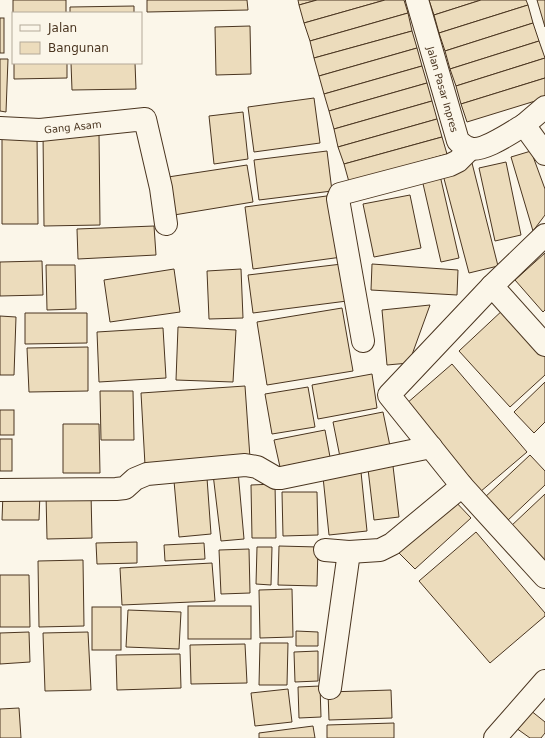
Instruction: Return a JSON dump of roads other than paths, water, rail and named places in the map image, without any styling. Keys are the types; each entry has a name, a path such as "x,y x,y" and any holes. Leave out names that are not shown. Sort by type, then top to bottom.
{"street":[{"name":"Jalan Pasar Inpres","path":"417,0 458,141 470,149"},
{"path":"363,341 338,199 340,194 450,165 470,149 478,149 488,145 524,125 545,108"},
{"name":"Gang Asam","path":"0,128 40,130 145,119 161,188 166,224"},
{"path":"524,125 545,154"},
{"path":"545,235 492,286 389,395 462,486 545,577"},
{"path":"492,286 545,345"},
{"path":"0,490 116,489 125,488 135,479 147,474 246,465 257,467 276,478 281,478 431,447"},
{"path":"325,550 349,552 380,550 392,544 462,486"},
{"path":"330,688 349,552"},
{"path":"495,738 545,681"}]}
